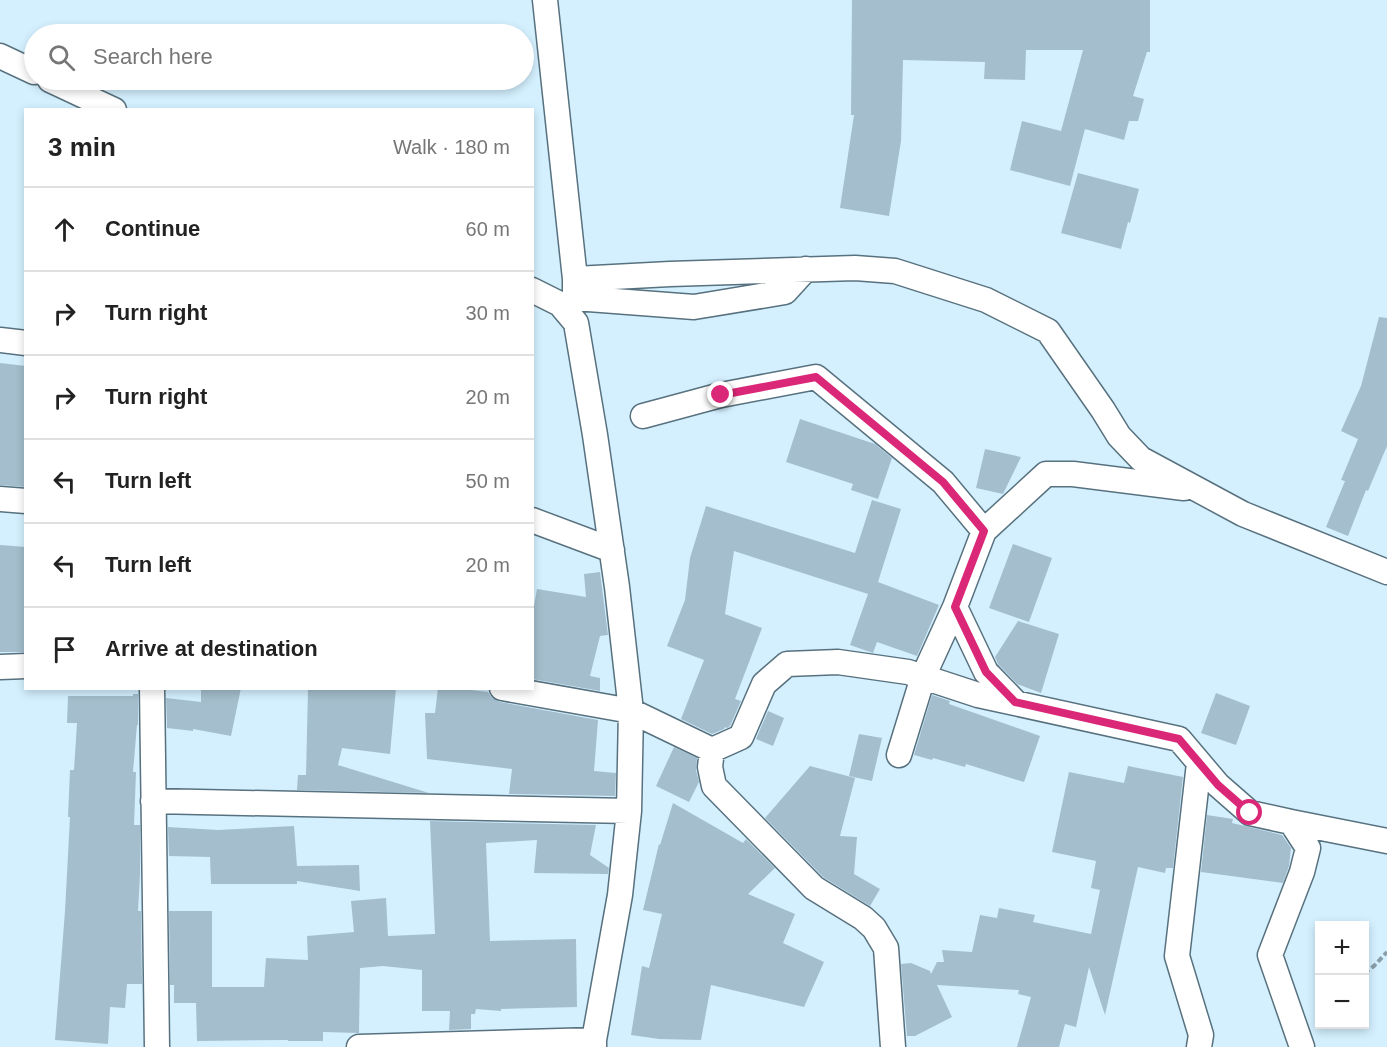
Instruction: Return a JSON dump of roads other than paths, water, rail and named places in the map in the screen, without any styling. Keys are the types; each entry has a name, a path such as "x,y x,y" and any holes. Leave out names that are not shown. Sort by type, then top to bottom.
{"street":[{"path":"360,1047 594,1043 620,896 629,811 631,711 612,550 576,324 575,289 545,0"},
{"path":"0,56 24,67"},
{"path":"71,90 110,108"},
{"path":"575,289 670,274 855,268 895,271 986,300 1048,331 1119,436 1141,459 1243,514 1387,572"},
{"path":"575,289 694,307 785,292 806,269"},
{"path":"534,291 560,304 576,324"},
{"path":"0,340 24,343"},
{"path":"643,416 721,395 816,377 943,482 984,531"},
{"path":"899,755 923,677 955,607 984,531 1046,474 1073,474 1198,490"},
{"path":"0,499 24,501"},
{"path":"534,521 612,550"},
{"path":"955,607 986,672 1015,702"},
{"path":"513,690 631,711 712,750 741,737 764,684 787,664 838,662 908,672 978,694 1179,739 1218,785 1250,813 1387,841"},
{"path":"0,667 24,666"},
{"path":"152,690 157,1047"},
{"path":"712,750 710,767 714,786 814,888 874,928 886,948 893,1047"},
{"path":"1199,763 1177,956 1201,1035 1199,1047"},
{"path":"153,801 629,811"},
{"path":"1291,822 1308,848 1302,872 1270,955 1302,1047"}]}
